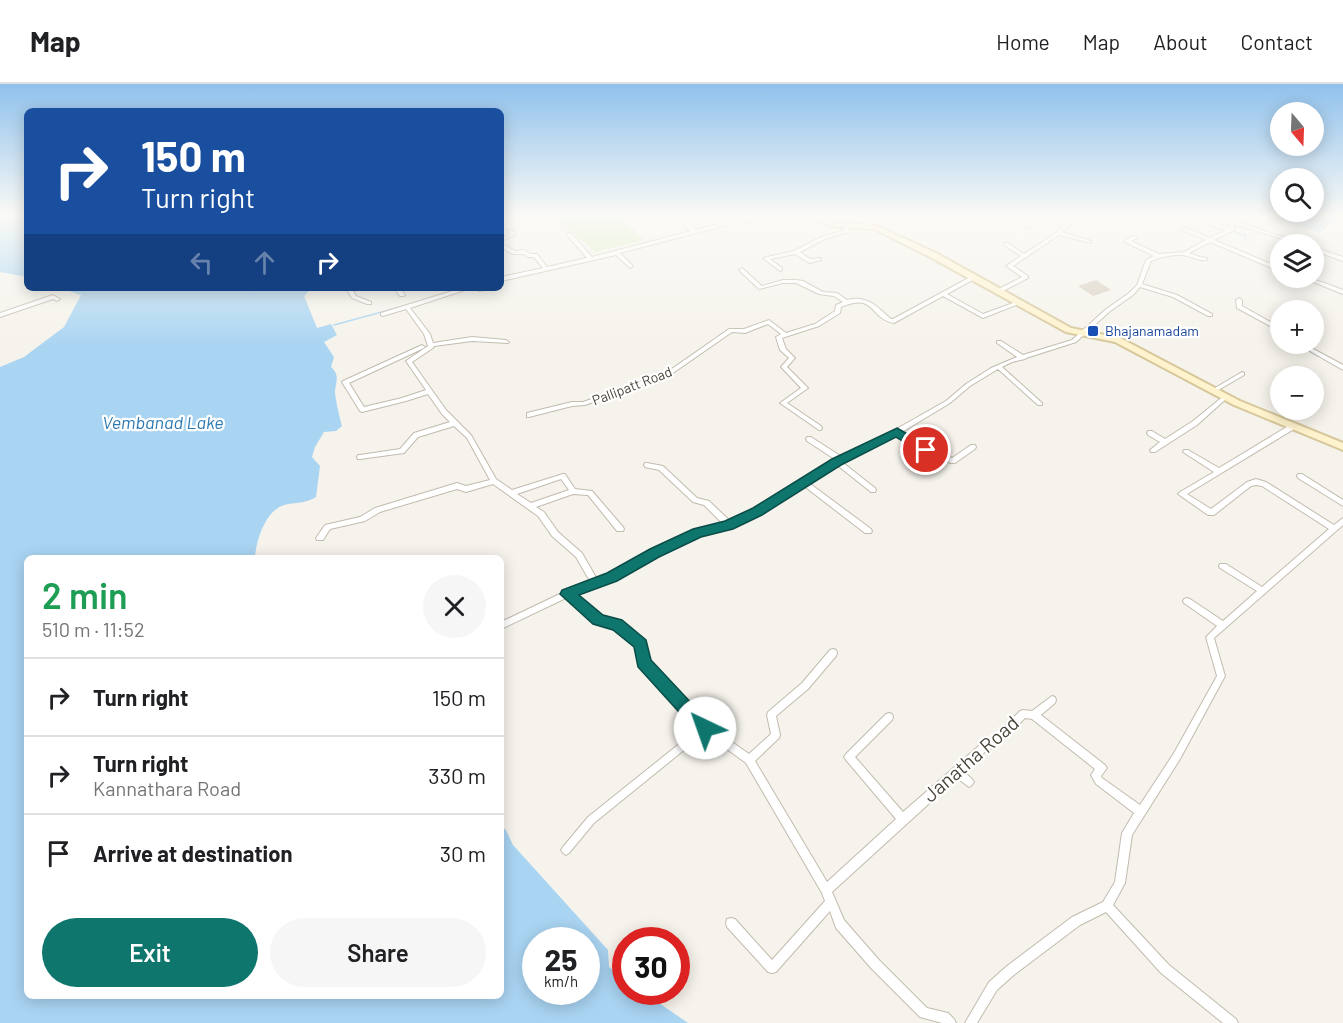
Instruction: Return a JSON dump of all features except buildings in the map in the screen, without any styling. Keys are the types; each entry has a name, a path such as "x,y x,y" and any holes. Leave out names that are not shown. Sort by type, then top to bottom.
{"main road":[{"path":"938,259 1080,334 1117,340 1225,397 1343,447"}],"street":[{"path":"538,259 546,269"},
{"path":"504,278 591,259"},
{"path":"623,259 630,266"},
{"path":"767,259 780,269"},
{"path":"806,259 809,261 819,259"},
{"path":"999,291 1026,277 1009,266 1020,259"},
{"path":"504,625 567,594 596,585 698,532 729,525 758,511 839,461 897,432 948,402 968,385 999,367 1074,340 1107,311 1122,302 1139,285 1146,265 1152,259"},
{"path":"1199,259 1205,259"},
{"path":"1255,259 1270,265"},
{"path":"742,270 761,288 791,280 800,282 822,295 835,294 846,302"},
{"path":"819,428 783,403 805,388 784,367 792,358 783,350 779,337 817,325 838,312 838,306 855,298 862,298 889,320 894,321 974,277"},
{"path":"1139,285 1175,296 1210,315"},
{"path":"1324,285 1343,292"},
{"path":"351,291 354,297 369,303"},
{"path":"399,291 402,295"},
{"path":"383,314 447,291"},
{"path":"945,295 982,316 1018,303"},
{"path":"0,315 53,297 57,299"},
{"path":"1239,300 1239,307 1270,324"},
{"path":"407,307 431,344"},
{"name":"Pallipatt Road","path":"529,416 572,404 583,404 668,374 731,330 745,331 769,322 785,335"},
{"path":"429,391 398,403 362,410 345,382 431,344 472,339 506,342"},
{"path":"999,342 1023,358"},
{"path":"431,344 409,361 429,391 469,437 494,481 532,506 555,534 579,555 596,585"},
{"path":"1318,354 1343,368"},
{"path":"999,367 1040,404"},
{"path":"1214,391 1242,374"},
{"path":"1153,450 1195,423 1225,397"},
{"path":"360,457 402,451 417,435 455,423"},
{"path":"1292,427 1182,494 1211,513 1249,484 1256,482 1264,484 1334,529"},
{"path":"897,432 926,450 953,461 972,447"},
{"path":"1150,433 1164,442"},
{"path":"809,439 873,490"},
{"path":"1186,452 1218,471"},
{"path":"647,465 661,468 695,500 706,503 729,525"},
{"path":"512,493 564,476 573,491"},
{"path":"1300,476 1343,502"},
{"path":"320,538 328,528 362,519 378,510 457,486 466,489 494,481"},
{"path":"805,483 868,531"},
{"path":"532,506 573,491 590,493 620,529"},
{"path":"971,1023 993,986 1011,970 1076,921 1107,906 1120,883 1127,832 1177,756 1221,676 1210,637 1343,520"},
{"path":"1223,566 1261,590"},
{"path":"567,594 599,620 617,624 641,644 644,662 705,728 749,760 826,890 840,924 883,972 924,1012 944,1017 950,1023"},
{"path":"1187,601 1223,625"},
{"path":"749,760 776,735 771,715 805,686 833,653"},
{"path":"1034,715 1052,700"},
{"name":"Janatha Road","path":"826,890 984,747 1000,737 1023,714 1034,715 1102,768 1096,775 1099,781 1140,812"},
{"path":"889,717 849,757 903,819"},
{"path":"566,850 591,820 705,728"},
{"path":"957,772 969,782"},
{"path":"731,923 772,968 831,902"},
{"path":"1107,906 1165,969 1231,1023"}],"water":[{"path":"0,259 24,259 24,276 0,272"},
{"name":"Vembanad Lake","path":"69,291 309,291 304,296 317,328 331,324 337,335 324,342 334,357 331,367 337,378 335,394 342,426 336,431 324,432 315,447 312,457 320,466 316,497 277,508 263,527 255,555 24,555 24,999 504,999 504,828 513,845 587,927 522,927 522,1005 600,1005 600,941 608,950 609,967 612,969 612,1005 662,1005 688,1023 0,1023 0,367 24,357 64,327 81,295"}],"waterway":[{"path":"334,325 415,303"},
{"path":"1314,354 1318,356"}],"place":[{"name":"Bhajanamadam","path":"1093,331"}],"route":[{"path":"705,728 644,662 641,644 617,624 599,620 567,594 596,585 628,570 654,553 698,532 729,525 758,511 837,462 897,432 926,450"}]}
